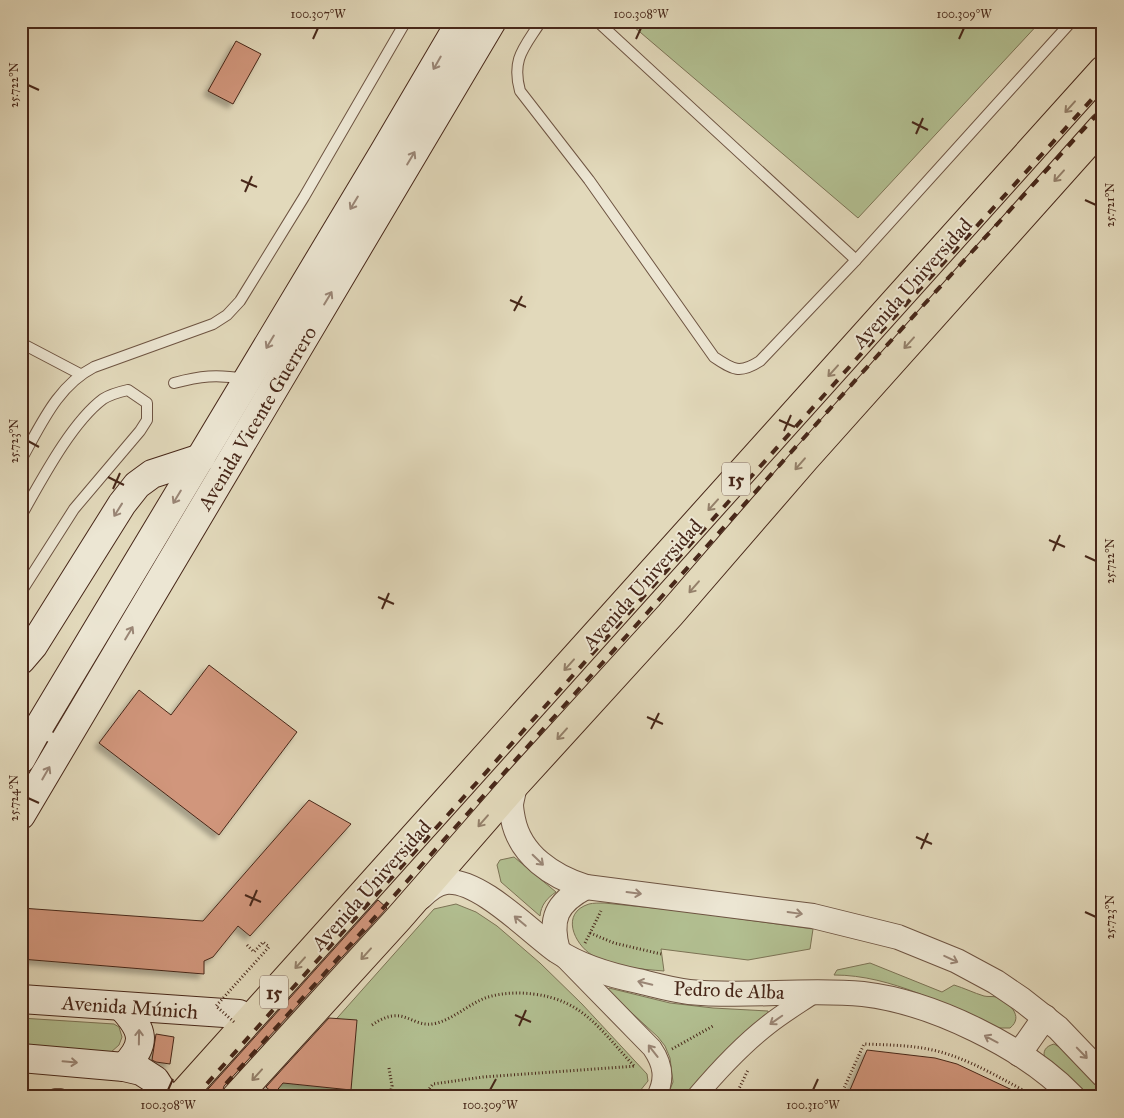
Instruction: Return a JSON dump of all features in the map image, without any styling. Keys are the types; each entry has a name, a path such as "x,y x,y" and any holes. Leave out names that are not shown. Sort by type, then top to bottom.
{"highway":[{"name":"Avenida Universidad","path":"180,1097 1103,70"},
{"name":"Avenida Universidad","path":"236,1097 670,615 805,459 1103,126"},
{"path":"941,307 1013,170"}],"main road":[{"name":"Avenida Vicente Guerrero","path":"21,759 29,726 248,380 461,21"},
{"name":"Avenida Vicente Guerrero","path":"21,815 492,21"},
{"path":"21,660 33,646 122,504 137,485 152,474 200,458"},
{"name":"Avenida Múnich","path":"21,1000 237,1018"},
{"path":"122,1007 139,1029 140,1038 134,1057 124,1067"},
{"path":"21,1058 124,1067 141,1071 149,1075 160,1086 166,1097"}],"street":[{"path":"515,785 511,805 515,827 521,842 547,869 565,880 586,887 813,916 898,937 976,971 1021,999 1045,1017 1103,1075"},
{"name":"Pedro de Alba","path":"399,918 432,887 446,882 460,884 495,901 558,951 602,973 672,989 726,994 816,992 880,997 930,1010 967,1026 1019,1054 1056,1080 1073,1097"},
{"path":"586,887 567,899 556,915 554,936 558,951 652,1048 658,1057 662,1074 656,1097"},
{"path":"696,1097 732,1056 748,1042 771,1023 816,992"},
{"path":"1019,1054 1045,1017"}],"lane":[{"path":"21,460 59,396 80,374 94,367 213,324 227,315 240,301 304,197 406,21"},
{"path":"541,21 519,56 517,78 520,91 595,187 714,358 726,365 742,370 750,368 760,361 856,260 1072,21"},
{"path":"597,21 856,260"},
{"path":"21,343 80,374"},
{"path":"174,383 216,375 248,380"},
{"path":"21,516 58,454 88,413 116,392 128,390 147,403 147,420 140,431 74,509 21,592"},
{"path":"29,726 63,744"},
{"path":"50,1097 55,1094 61,1094"}],"path":[{"path":"585,944 604,903"},
{"path":"590,933 614,943 661,954"},
{"path":"237,1018 216,1006 269,947 263,942 254,952 247,945"},
{"path":"372,1025 392,1015 424,1023 437,1023 486,998 497,995 520,992 550,996 564,1000 584,1014 635,1067"},
{"path":"669,1051 713,1026"},
{"path":"840,1097 864,1044 906,1046 940,1052 967,1062 1036,1097"},
{"path":"423,1097 433,1084 484,1077 635,1067 644,1064"},
{"path":"735,1097 750,1064"},
{"path":"389,1068 392,1086 389,1097"},
{"path":"339,1097 342,1089"}],"green space":[{"path":"627,21 1041,21 858,218"},
{"path":"514,857 556,892 545,902 540,916 501,882 497,865 500,860"},
{"path":"604,903 683,911 813,929 810,949 748,960 661,949 664,971 609,963 592,955 580,944 575,936 572,921 580,908 589,904"},
{"path":"456,904 476,912 497,926 540,963 582,1004 647,1074 648,1081 635,1097 267,1097 434,909"},
{"path":"870,963 942,992 954,985 984,996 996,997 1010,1006 1016,1019 1010,1028 998,1028 898,986 856,976 834,975 837,970"},
{"path":"609,988 670,1003 768,1011 769,1015 691,1088 684,1097 667,1097 673,1082 670,1058 665,1046 658,1037 608,991"},
{"path":"21,1018 114,1024 119,1027 122,1037 119,1045 110,1053 21,1046"},
{"path":"1054,1044 1065,1050 1103,1090 1103,1097 1090,1097 1045,1059 1045,1049"}],"building":[{"path":"236,41 261,54 233,104 208,91"},
{"path":"209,665 297,732 219,835 99,743 139,690 171,715"},
{"path":"309,800 351,824 250,936 238,926 213,957 204,961 204,974 21,959 21,908 203,921"},
{"path":"378,900 387,908 224,1086 221,1097 201,1097"},
{"path":"329,1018 357,1020 351,1090 283,1083 274,1094 266,1087"},
{"path":"156,1034 174,1037 170,1064 152,1060"},
{"path":"867,1050 935,1058 957,1064 1027,1097 847,1097"}],"railway":[{"path":"195,1097 869,345 1103,87"},
{"path":"214,1097 878,355 1103,108"}]}
